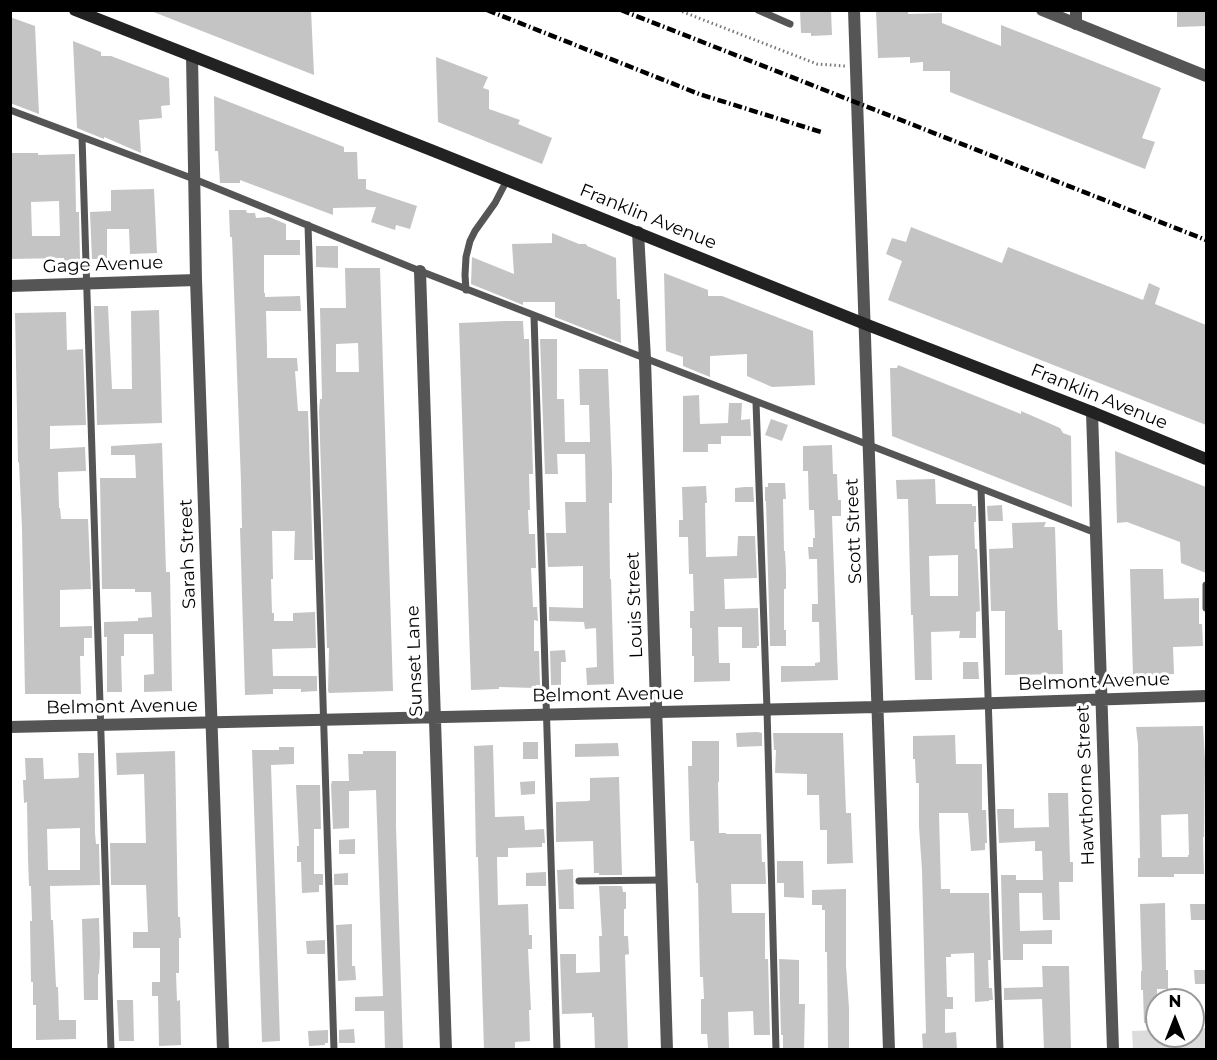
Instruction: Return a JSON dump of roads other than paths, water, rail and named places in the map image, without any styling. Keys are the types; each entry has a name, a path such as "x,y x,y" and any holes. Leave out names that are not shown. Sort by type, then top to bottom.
{"main road":[{"name":"Franklin Avenue","path":"75,10 1206,459"}],"street":[{"name":"Scott Street","path":"854,10 889,1050"},
{"path":"1042,10 1206,76"},
{"path":"1076,10 1076,24"},
{"name":"Sarah Street","path":"192,56 196,280 223,1050"},
{"name":"Louis Street","path":"638,232 645,359 667,1050"},
{"name":"Sunset Lane","path":"420,272 446,1050"},
{"name":"Gage Avenue","path":"10,286 196,280"},
{"name":"Hawthorne Street","path":"1092,412 1113,1050"},
{"name":"Belmont Avenue","path":"10,728 878,707 1206,696"}],"lane":[{"path":"758,10 790,24"},
{"path":"10,110 194,179 420,272 1096,533"},
{"path":"82,137 111,1050"},
{"path":"466,290 466,266 470,241 507,180"},
{"path":"308,225 334,1050"},
{"path":"534,316 557,1050"},
{"path":"756,402 776,1050"},
{"path":"981,489 1000,1050"},
{"path":"1206,585 1206,608"},
{"path":"579,881 663,880"}],"railway":[{"path":"487,10 699,94 821,132"},
{"path":"621,10 1206,240"}]}
